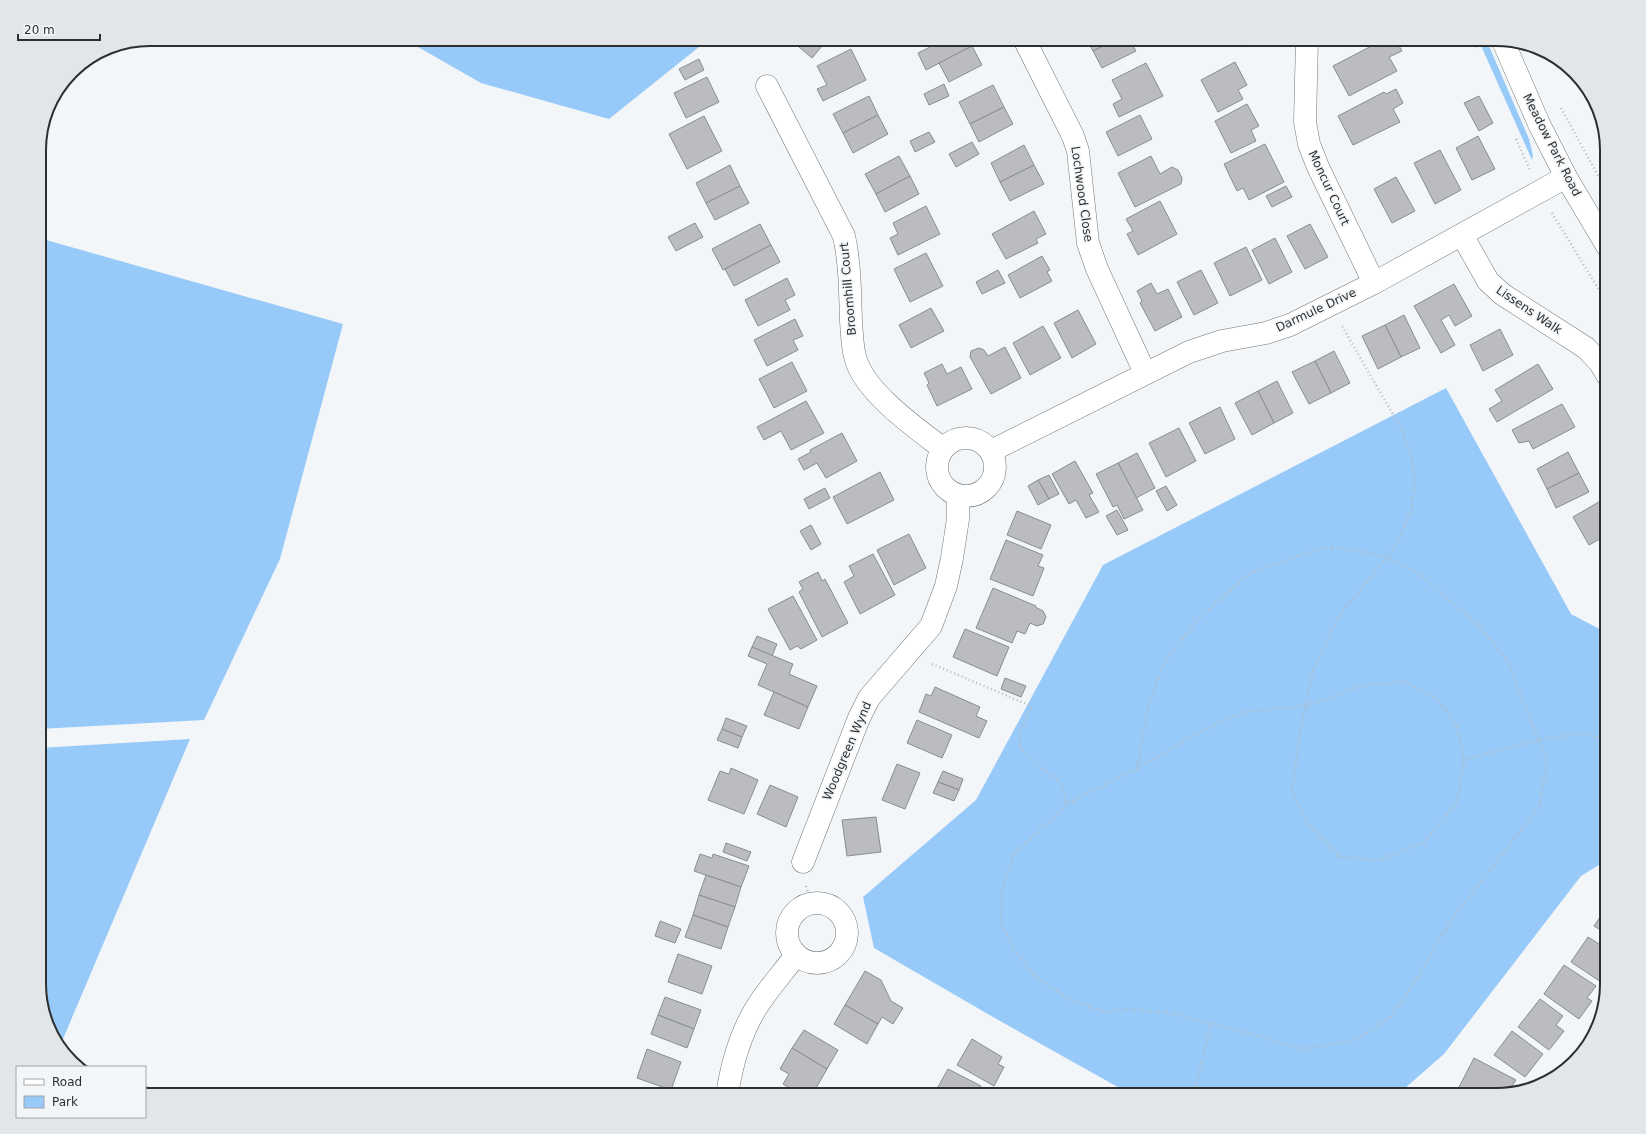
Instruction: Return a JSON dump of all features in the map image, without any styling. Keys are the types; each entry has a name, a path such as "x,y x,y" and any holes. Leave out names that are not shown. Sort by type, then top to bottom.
{"street":[{"name":"Lochwood Close","path":"1028,46 1073,136 1078,151 1088,243 1097,269 1145,373"},
{"name":"Moncur Court","path":"1307,46 1305,122 1310,144 1318,167 1374,283"},
{"name":"Meadow Park Road","path":"1505,47 1539,124 1566,177 1600,234"},
{"name":"Broomhill Court","path":"767,86 844,236 848,253 852,338 856,360 866,379 881,398 942,448"},
{"name":"Darmule Drive","path":"991,451 1188,352 1222,341 1266,333 1290,325 1374,283 1566,177"},
{"name":"Lissens Walk","path":"1462,235 1488,281 1502,294 1586,348 1600,363"},
{"path":"967,437 976,439 984,444 991,451 995,460 995,470 992,480 986,488 968,497 958,496 949,492 942,485 936,467 942,448 949,442 958,438 967,437"},
{"name":"Woodgreen Wynd","path":"803,862 859,718 870,698 932,626 946,586 958,519 958,496"},
{"path":"728,1088 732,1065 741,1037 759,1003 796,955"}],"path":[{"path":"1560,105 1600,179"},
{"path":"1137,768 1147,712 1164,663 1199,618 1250,573 1302,554 1332,548 1381,555 1387,558 1418,573 1474,621 1507,659 1547,762 1539,808 1450,920 1421,972 1392,1016 1356,1040 1304,1049 1178,1014 1130,1009 1103,1012 1070,1000 1035,976 1015,952 1001,924 1002,886 1015,853 1067,804 1137,768 1196,734 1242,712 1306,706 1363,685 1405,682 1436,698 1456,724 1464,760 1457,802 1425,842 1379,860 1340,857 1308,824 1292,791 1300,732 1306,706 1314,668 1339,614 1387,558 1398,543 1411,509 1415,479 1412,454 1402,430 1330,305"},
{"path":"907,654 1031,706 1020,733 1020,748 1060,783 1067,804"},
{"path":"1464,760 1539,740 1582,733 1600,738"},
{"path":"1196,1088 1212,1023"}],"green space":[{"path":"416,46 700,46 609,119 481,83"},
{"path":"1481,46 1489,46 1529,139 1533,155 1532,160"},
{"path":"46,240 343,324 280,559 204,720 46,729"},
{"path":"1446,388 1571,614 1600,629 1600,864 1581,876 1444,1054 1405,1088 1120,1088 874,948 863,897 976,800 1103,565"},
{"path":"190,739 63,1040 54,1024 46,991 46,748"}],"building":[{"path":"798,46 822,46 812,58"},
{"path":"972,46 926,70 918,53 930,47"},
{"path":"972,46 982,65 949,82 939,63"},
{"path":"1090,46 1103,46 1093,51"},
{"path":"1103,46 1133,46 1136,51 1102,68 1093,51"},
{"path":"1371,46 1399,46 1402,51 1389,57 1397,71 1349,96 1333,66"},
{"path":"851,49 866,80 823,101 817,89 827,85 817,66"},
{"path":"699,59 704,70 685,80 679,69"},
{"path":"1235,62 1247,85 1238,90 1243,99 1218,112 1201,80"},
{"path":"1146,63 1163,96 1119,117 1113,104 1122,99 1112,80"},
{"path":"707,77 719,102 686,118 674,93"},
{"path":"944,84 949,96 929,105 924,94"},
{"path":"993,85 1004,107 970,124 959,102"},
{"path":"1396,89 1403,103 1393,109 1400,122 1353,145 1338,116 1384,92 1386,94"},
{"path":"869,96 878,115 843,133 833,114"},
{"path":"1479,96 1493,123 1479,131 1464,103"},
{"path":"1247,104 1259,126 1251,130 1256,141 1231,153 1215,121"},
{"path":"1004,107 1013,124 979,142 970,124"},
{"path":"878,115 888,134 853,153 843,133"},
{"path":"1140,115 1152,139 1118,156 1106,132"},
{"path":"704,116 722,151 687,169 669,134"},
{"path":"929,132 935,142 915,152 910,141"},
{"path":"1478,136 1495,169 1472,180 1456,148"},
{"path":"972,142 979,154 956,167 949,154"},
{"path":"1265,144 1284,182 1249,200 1243,188 1237,191 1224,164"},
{"path":"1024,145 1034,165 1000,182 991,163"},
{"path":"1440,150 1461,190 1435,204 1414,163"},
{"path":"899,156 910,176 876,194 865,174"},
{"path":"1151,156 1160,174 1172,167 1178,170 1182,178 1181,184 1135,207 1118,173"},
{"path":"730,165 740,186 706,203 696,183"},
{"path":"1034,165 1044,184 1010,201 1000,182"},
{"path":"910,176 919,194 885,212 876,194"},
{"path":"1396,177 1415,211 1392,223 1374,189"},
{"path":"740,186 749,203 715,220 706,203"},
{"path":"1286,186 1292,197 1272,207 1266,196"},
{"path":"1160,201 1177,234 1138,255 1127,234 1133,231 1126,219"},
{"path":"926,206 940,234 898,255 890,238 898,234 893,223"},
{"path":"1034,211 1046,234 1036,239 1038,243 1006,259 992,234"},
{"path":"695,223 703,237 676,251 668,237"},
{"path":"760,224 771,245 723,270 712,249"},
{"path":"1310,224 1328,257 1305,269 1287,236"},
{"path":"1275,238 1292,272 1269,284 1252,250"},
{"path":"771,245 780,262 734,286 725,269"},
{"path":"1246,247 1262,280 1230,296 1214,263"},
{"path":"926,253 943,286 910,302 894,269"},
{"path":"1042,256 1050,270 1047,272 1052,281 1020,298 1008,275"},
{"path":"998,270 1005,283 982,294 976,282"},
{"path":"1201,270 1218,303 1194,315 1177,282"},
{"path":"787,278 795,295 785,300 790,310 758,326 745,300"},
{"path":"1151,283 1157,294 1168,289 1182,317 1155,331 1140,303 1142,301 1137,291"},
{"path":"1454,284 1472,316 1455,326 1449,315 1441,320 1455,345 1441,353 1414,306"},
{"path":"931,308 944,331 911,348 899,325"},
{"path":"1078,310 1096,344 1072,358 1054,323"},
{"path":"1404,315 1420,348 1401,357 1385,325"},
{"path":"795,319 803,336 793,340 798,350 767,366 754,340"},
{"path":"1385,325 1401,357 1378,369 1362,336"},
{"path":"1043,326 1061,358 1030,375 1013,343"},
{"path":"1500,329 1513,355 1483,371 1470,345"},
{"path":"1005,347 1021,378 991,394 970,357 971,351 979,348 984,350 988,356"},
{"path":"1334,351 1350,383 1331,393 1315,361"},
{"path":"1315,361 1331,393 1309,404 1292,372"},
{"path":"792,362 807,391 774,408 759,379"},
{"path":"942,364 947,374 961,367 972,389 937,406 927,385 929,383 924,373"},
{"path":"1538,364 1553,389 1497,422 1489,409 1502,401 1495,390"},
{"path":"1277,381 1293,413 1274,423 1258,391"},
{"path":"1258,391 1274,423 1252,435 1235,403"},
{"path":"806,401 824,433 791,450 781,431 764,440 757,427"},
{"path":"1562,404 1575,427 1533,449 1529,441 1519,443 1512,430"},
{"path":"1220,407 1235,439 1205,454 1189,423"},
{"path":"1179,428 1196,461 1166,477 1149,443"},
{"path":"842,433 857,461 826,478 817,463 804,470 798,459 811,452 810,450"},
{"path":"1568,452 1579,473 1547,489 1537,469"},
{"path":"1137,453 1155,488 1136,498 1118,463"},
{"path":"1075,461 1093,493 1089,495 1099,512 1086,518 1076,500 1069,504 1052,474"},
{"path":"1118,463 1143,510 1124,519 1117,505 1113,507 1096,474"},
{"path":"880,472 894,500 847,524 833,497"},
{"path":"1579,473 1589,492 1556,508 1547,489"},
{"path":"1049,475 1059,494 1049,499 1038,480"},
{"path":"1038,480 1049,499 1038,505 1028,486"},
{"path":"1166,486 1177,505 1167,511 1156,491"},
{"path":"825,488 830,498 809,509 804,499"},
{"path":"1600,501 1600,539 1589,545 1573,517"},
{"path":"1117,510 1128,530 1117,535 1106,516"},
{"path":"1017,511 1051,525 1041,549 1007,535"},
{"path":"811,525 821,544 811,550 800,531"},
{"path":"909,534 926,568 894,585 877,550"},
{"path":"1006,540 1043,555 1038,566 1044,568 1033,596 990,579"},
{"path":"873,554 895,595 860,614 844,582 854,576 849,566"},
{"path":"818,572 822,581 825,579 848,623 822,637 799,592 803,589 799,582"},
{"path":"993,588 1036,606 1035,607 1043,611 1046,617 1043,624 1037,626 1030,623 1025,634 1017,631 1012,643 976,628"},
{"path":"793,596 817,640 801,649 797,646 790,650 768,609"},
{"path":"965,629 1009,647 997,676 953,657"},
{"path":"757,636 777,644 772,656 752,647"},
{"path":"752,647 793,664 789,674 817,686 808,707 758,685 767,664 748,656"},
{"path":"1005,678 1026,686 1021,697 1001,689"},
{"path":"935,687 980,707 976,716 987,721 979,738 919,712 926,694 931,696"},
{"path":"774,692 808,707 799,729 764,715"},
{"path":"726,718 747,726 742,737 722,729"},
{"path":"917,720 952,735 942,758 907,743"},
{"path":"722,729 742,737 738,748 717,740"},
{"path":"897,764 920,773 905,809 882,800"},
{"path":"731,768 758,780 744,814 708,800 720,771 729,774"},
{"path":"943,771 963,779 959,790 938,782"},
{"path":"938,782 959,790 954,801 933,793"},
{"path":"770,785 798,797 786,827 757,814"},
{"path":"876,817 881,852 847,856 842,820"},
{"path":"726,843 751,852 747,861 723,852"},
{"path":"700,854 712,858 713,854 749,866 741,887 694,871"},
{"path":"706,875 741,887 735,907 699,895"},
{"path":"699,895 735,907 728,927 693,915"},
{"path":"693,915 728,927 721,949 685,937"},
{"path":"1600,917 1600,930 1594,926"},
{"path":"660,921 681,929 675,943 655,936"},
{"path":"1588,937 1600,945 1600,981 1571,962"},
{"path":"678,954 712,966 702,994 668,982"},
{"path":"1564,965 1596,986 1587,998 1592,1001 1579,1019 1544,994"},
{"path":"865,971 881,980 891,1001 903,1008 893,1024 882,1017 878,1024 845,1005"},
{"path":"665,997 701,1010 694,1029 658,1015"},
{"path":"1540,999 1563,1016 1556,1025 1564,1031 1549,1050 1518,1027"},
{"path":"845,1005 878,1024 867,1044 834,1024"},
{"path":"658,1015 694,1029 687,1048 651,1034"},
{"path":"804,1030 838,1050 827,1069 792,1048"},
{"path":"1512,1031 1543,1054 1525,1077 1494,1055"},
{"path":"972,1039 1002,1057 998,1064 1004,1067 994,1086 957,1065"},
{"path":"792,1048 827,1069 816,1088 790,1088 783,1084 789,1074 780,1069"},
{"path":"647,1049 681,1062 672,1088 665,1088 637,1078"},
{"path":"1474,1058 1516,1080 1511,1087 1503,1088 1459,1088"},
{"path":"948,1069 981,1086 980,1088 938,1087"}]}
